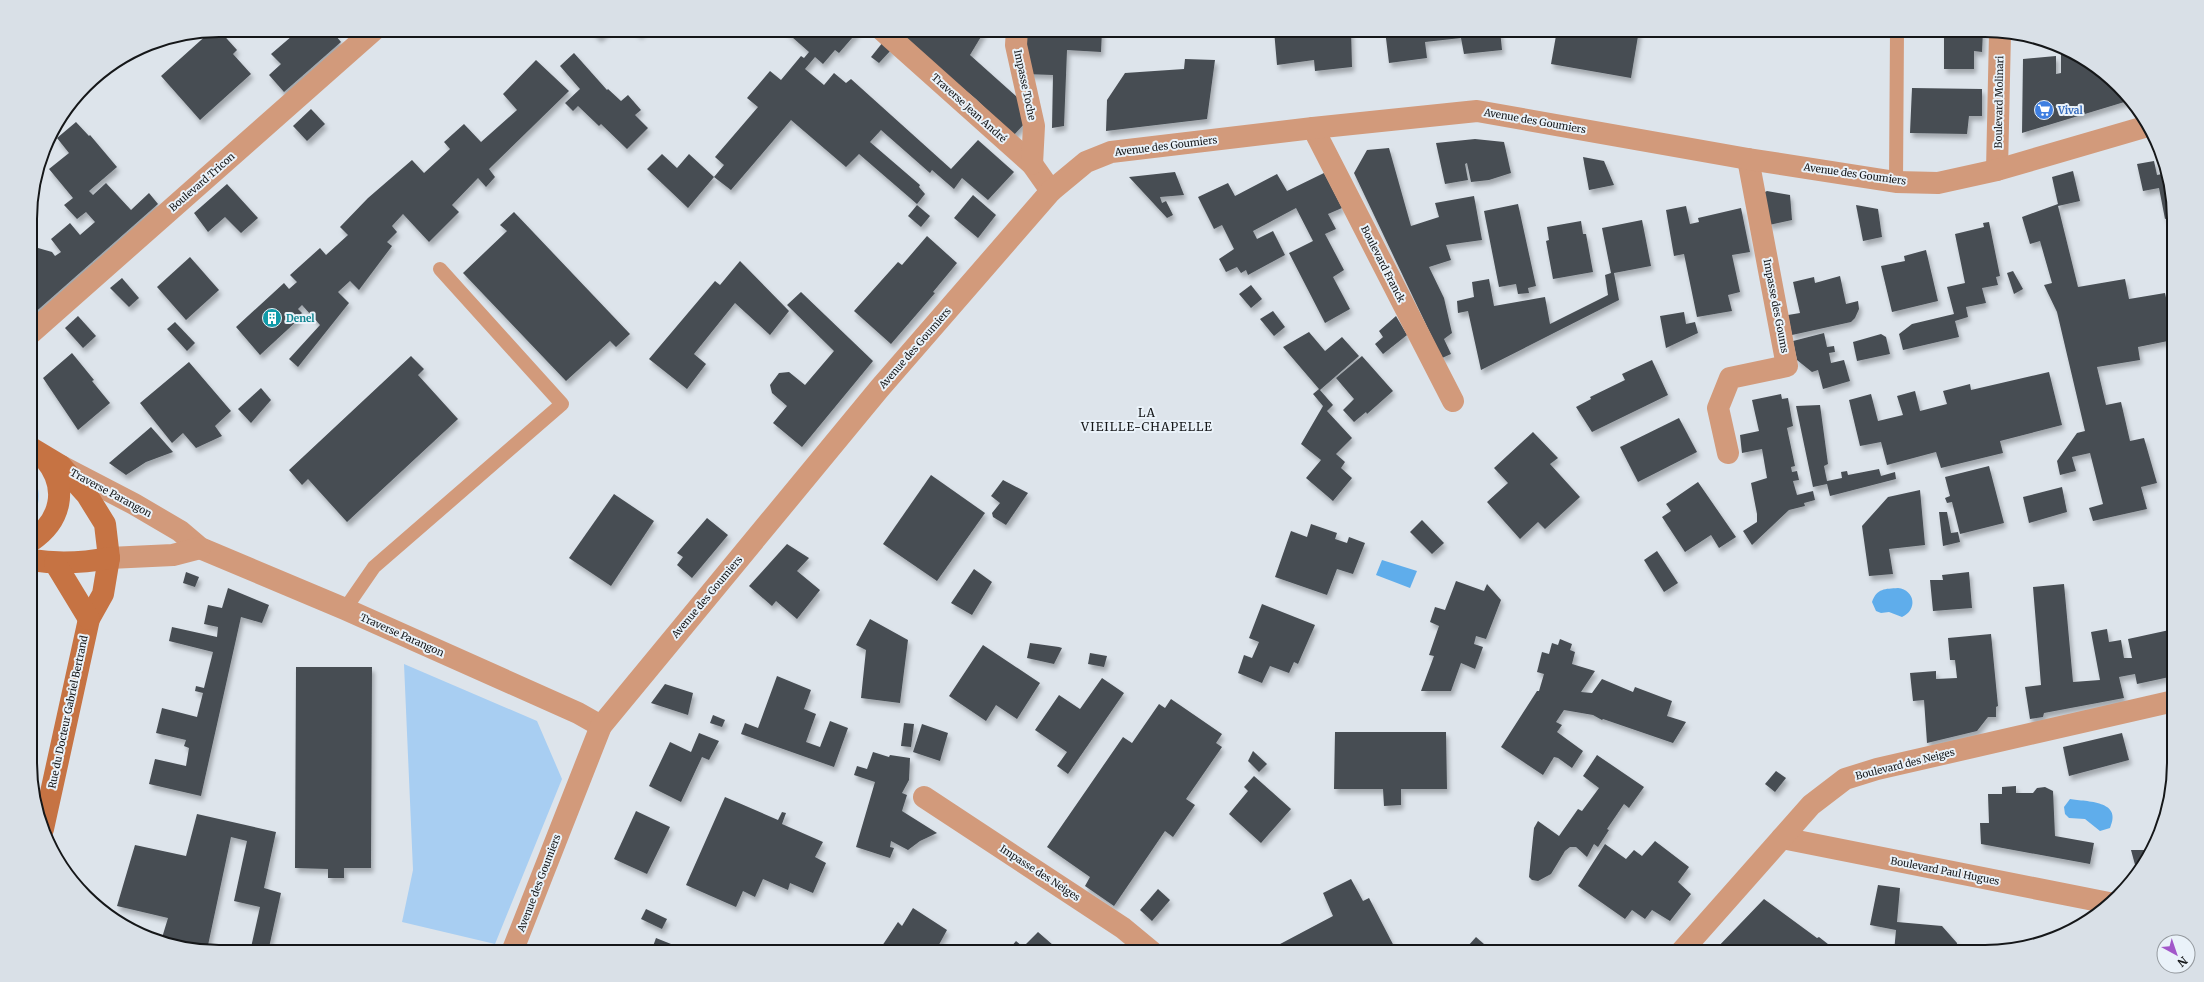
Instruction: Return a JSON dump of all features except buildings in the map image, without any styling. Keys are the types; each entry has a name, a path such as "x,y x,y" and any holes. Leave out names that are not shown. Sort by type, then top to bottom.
{"street":[{"name":"Boulevard Tricon","path":"37,328 366,37"},
{"name":"Traverse Jean André","path":"890,37 1032,164 1052,191"},
{"name":"Impasse Toche","path":"1017,37 1016,45 1034,126 1032,164"},
{"name":"Boulevard Molinari","path":"1997,170 2000,37"},
{"name":"Avenue des Goumiers","path":"515,945 601,726 879,389 1052,191 1086,162 1111,152 1313,128 1477,111 1748,159 1896,182 1938,183 1997,170 2143,128"},
{"name":"Boulevard Franck","path":"1313,128 1453,401"},
{"name":"Impasse des Goums","path":"1728,453 1718,408 1730,378 1787,366 1748,159"},
{"name":"Rue du Docteur Gabriel Bertrand","path":"37,450 61,466 87,495 105,524 110,558 103,594 89,619 46,818"},
{"path":"37,451 52,468 58,484 59,502 54,519 44,533 37,537"},
{"name":"Traverse Parangon","path":"61,466 134,504 180,531 200,548 345,609 578,713 601,726"},
{"path":"37,561 56,563 87,563 110,558 173,555 200,548"},
{"path":"56,563 89,619"},
{"name":"Boulevard des Neiges","path":"1687,945 1811,805 1845,779 1884,768 2167,703"},
{"name":"Impasse des Neiges","path":"924,797 1123,928 1144,945"},
{"name":"Boulevard Paul Hugues","path":"1782,838 2103,902"}],"lane":[{"path":"1896,182 1895,130 1897,37"},
{"path":"345,609 374,567 562,404 440,269"}],"shaded area":[{"path":"37,485 39,496 37,506"},
{"path":"404,664 537,721 562,779 495,944 402,922 413,870"}],"water":[{"path":"1382,560 1417,571 1410,588 1376,575"},
{"path":"1898,588 1908,592 1911,596 1911,610 1902,617 1889,612 1881,613 1876,611 1872,602 1876,594 1885,589"},
{"path":"2070,799 2094,802 2108,807 2112,812 2113,819 2110,828 2100,831 2085,819 2069,818 2065,814 2064,807"}],"place":[{"name":"Vival","path":"2044,110"},
{"name":"Denel","path":"272,318"}],"district":[{"name":"LA VIEILLE-CHAPELLE","path":"1147,419"}]}
